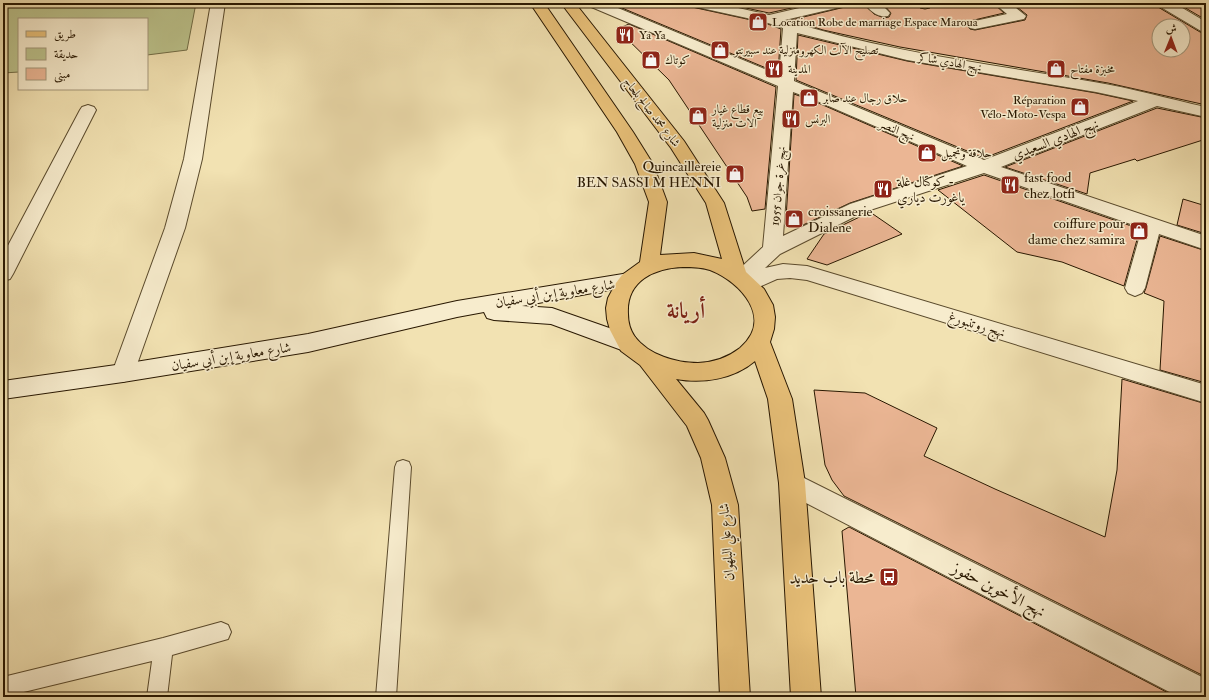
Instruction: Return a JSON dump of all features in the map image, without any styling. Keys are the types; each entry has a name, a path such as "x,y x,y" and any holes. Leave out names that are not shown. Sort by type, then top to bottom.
{"main road":[{"path":"537,3 625,132 644,164 658,202 649,266"},
{"name":"شارع محمد صالح بلحاج","path":"568,3 678,145 715,203 743,279"},
{"path":"694,260 717,265 743,279 762,302 765,325 759,343 744,358 723,368 698,372 672,369 648,360 627,343 616,321 617,299 629,280 649,266 671,261 694,260"},
{"path":"759,343 780,399 792,483 806,697"},
{"name":"شارع علي البلهوان","path":"648,360 696,420 713,458 725,505 735,697"}],"street":[{"path":"123,373 175,228 193,160 218,3"},
{"name":"نهج النصر","path":"594,3 984,167 1206,243"},
{"name":"نهج الهادي شاكر","path":"696,3 769,20 789,20 907,55 1096,87 1206,112"},
{"path":"776,3 789,20 840,3"},
{"path":"871,3 883,13"},
{"path":"974,25 1019,16 1001,3"},
{"path":"1164,3 1206,28"},
{"name":"1955 نهج غرة جوان","path":"773,249 774,215 787,84 789,20"},
{"name":"نهج الهادي السعيدي","path":"743,279 773,249 857,208 984,167 1154,101"},
{"path":"3,274 88,110"},
{"path":"1135,288 1152,224"},
{"name":"نهج روتنبورغ","path":"743,279 775,271 791,270 808,273 1206,394"},
{"name":"شارع معاوية إبن أبي سفيان","path":"3,390 308,344 456,309 629,280"},
{"name":"شارع معاوية إبن أبي سفيان","path":"456,309 552,316 627,343"},
{"name":"نهج الأخوين حفوز","path":"792,483 1206,695"}],"lane":[{"path":"386,697 394,566 403,467"},
{"path":"3,687 163,648 221,632"},
{"path":"157,697 163,648"}],"green space":[{"path":"3,3 196,3 187,50 148,55 148,18 18,18 18,72 3,73"}],"building":[{"path":"610,3 689,3 692,7 765,23 781,29 778,73"},
{"path":"723,3 814,3 769,13"},
{"path":"848,3 863,3 874,14 884,18 889,17 891,13 882,3 915,3 920,8 925,9 930,8 932,3 993,3 1004,13 970,21 967,26 970,29 975,30 1025,20 1027,15 1012,3 1156,3 1158,7 1176,18 1151,18 1151,58 1191,58 1191,27 1200,32 1206,33 1206,105 1108,83 900,47 823,30 791,20 845,7"},
{"path":"1177,3 1206,3 1206,20"},
{"path":"629,24 776,87 765,209 752,211 747,197 669,80 617,29"},
{"path":"798,35 907,61 1096,93 1133,101 984,158 796,80"},
{"path":"794,94 816,102 963,166 850,203 803,225 786,218"},
{"path":"1157,108 1206,118 1206,139 1137,161 1135,159 1090,173 1087,194 1005,167"},
{"path":"984,175 1140,229 1124,286 1062,262 1017,252 938,190"},
{"path":"1183,199 1206,206 1206,234 1177,225"},
{"path":"870,212 902,234 827,265 807,259 824,234"},
{"path":"1160,236 1206,251 1206,383 1160,370 1164,301 1144,293"},
{"path":"1122,379 1206,404 1206,677 844,496 832,480 825,465 814,390 865,393 937,428 924,456 1105,537 1117,470"},
{"path":"849,527 1176,697 856,697 842,531"}],"place":[{"name":"Location Robe de marriage Espace Maroua","path":"758,22"},
{"name":"Ya Ya","path":"625,35"},
{"name":"تصليح الآلت الكهرومنزلية عند سبيرنتو","path":"720,50"},
{"name":"كوتاك","path":"651,60"},
{"name":"المدينة","path":"774,69"},
{"name":"مخبزة مفتاح","path":"1056,69"},
{"name":"حلاق رجال عند صابر","path":"809,98"},
{"name":"Réparation Vélo-Moto-Vespa","path":"1080,107"},
{"name":"بيع قطاع غيار الات منزلية","path":"698,116"},
{"name":"البرنس","path":"791,119"},
{"name":"حلاقة وتجميل","path":"927,153"},
{"name":"Quincaillereie BEN SASSI M HENNI","path":"735,174"},
{"name":"fast food chez lotfi","path":"1010,185"},
{"name":"كوكتال غلة - ياغورت دياري","path":"883,189"},
{"name":"croissanerie Dialene","path":"794,219"},
{"name":"coiffure pour dame chez samira","path":"1139,231"},
{"name":"محطة باب حديد","path":"889,577"}],"district":[{"name":"أريانة","path":"686,310"}]}
